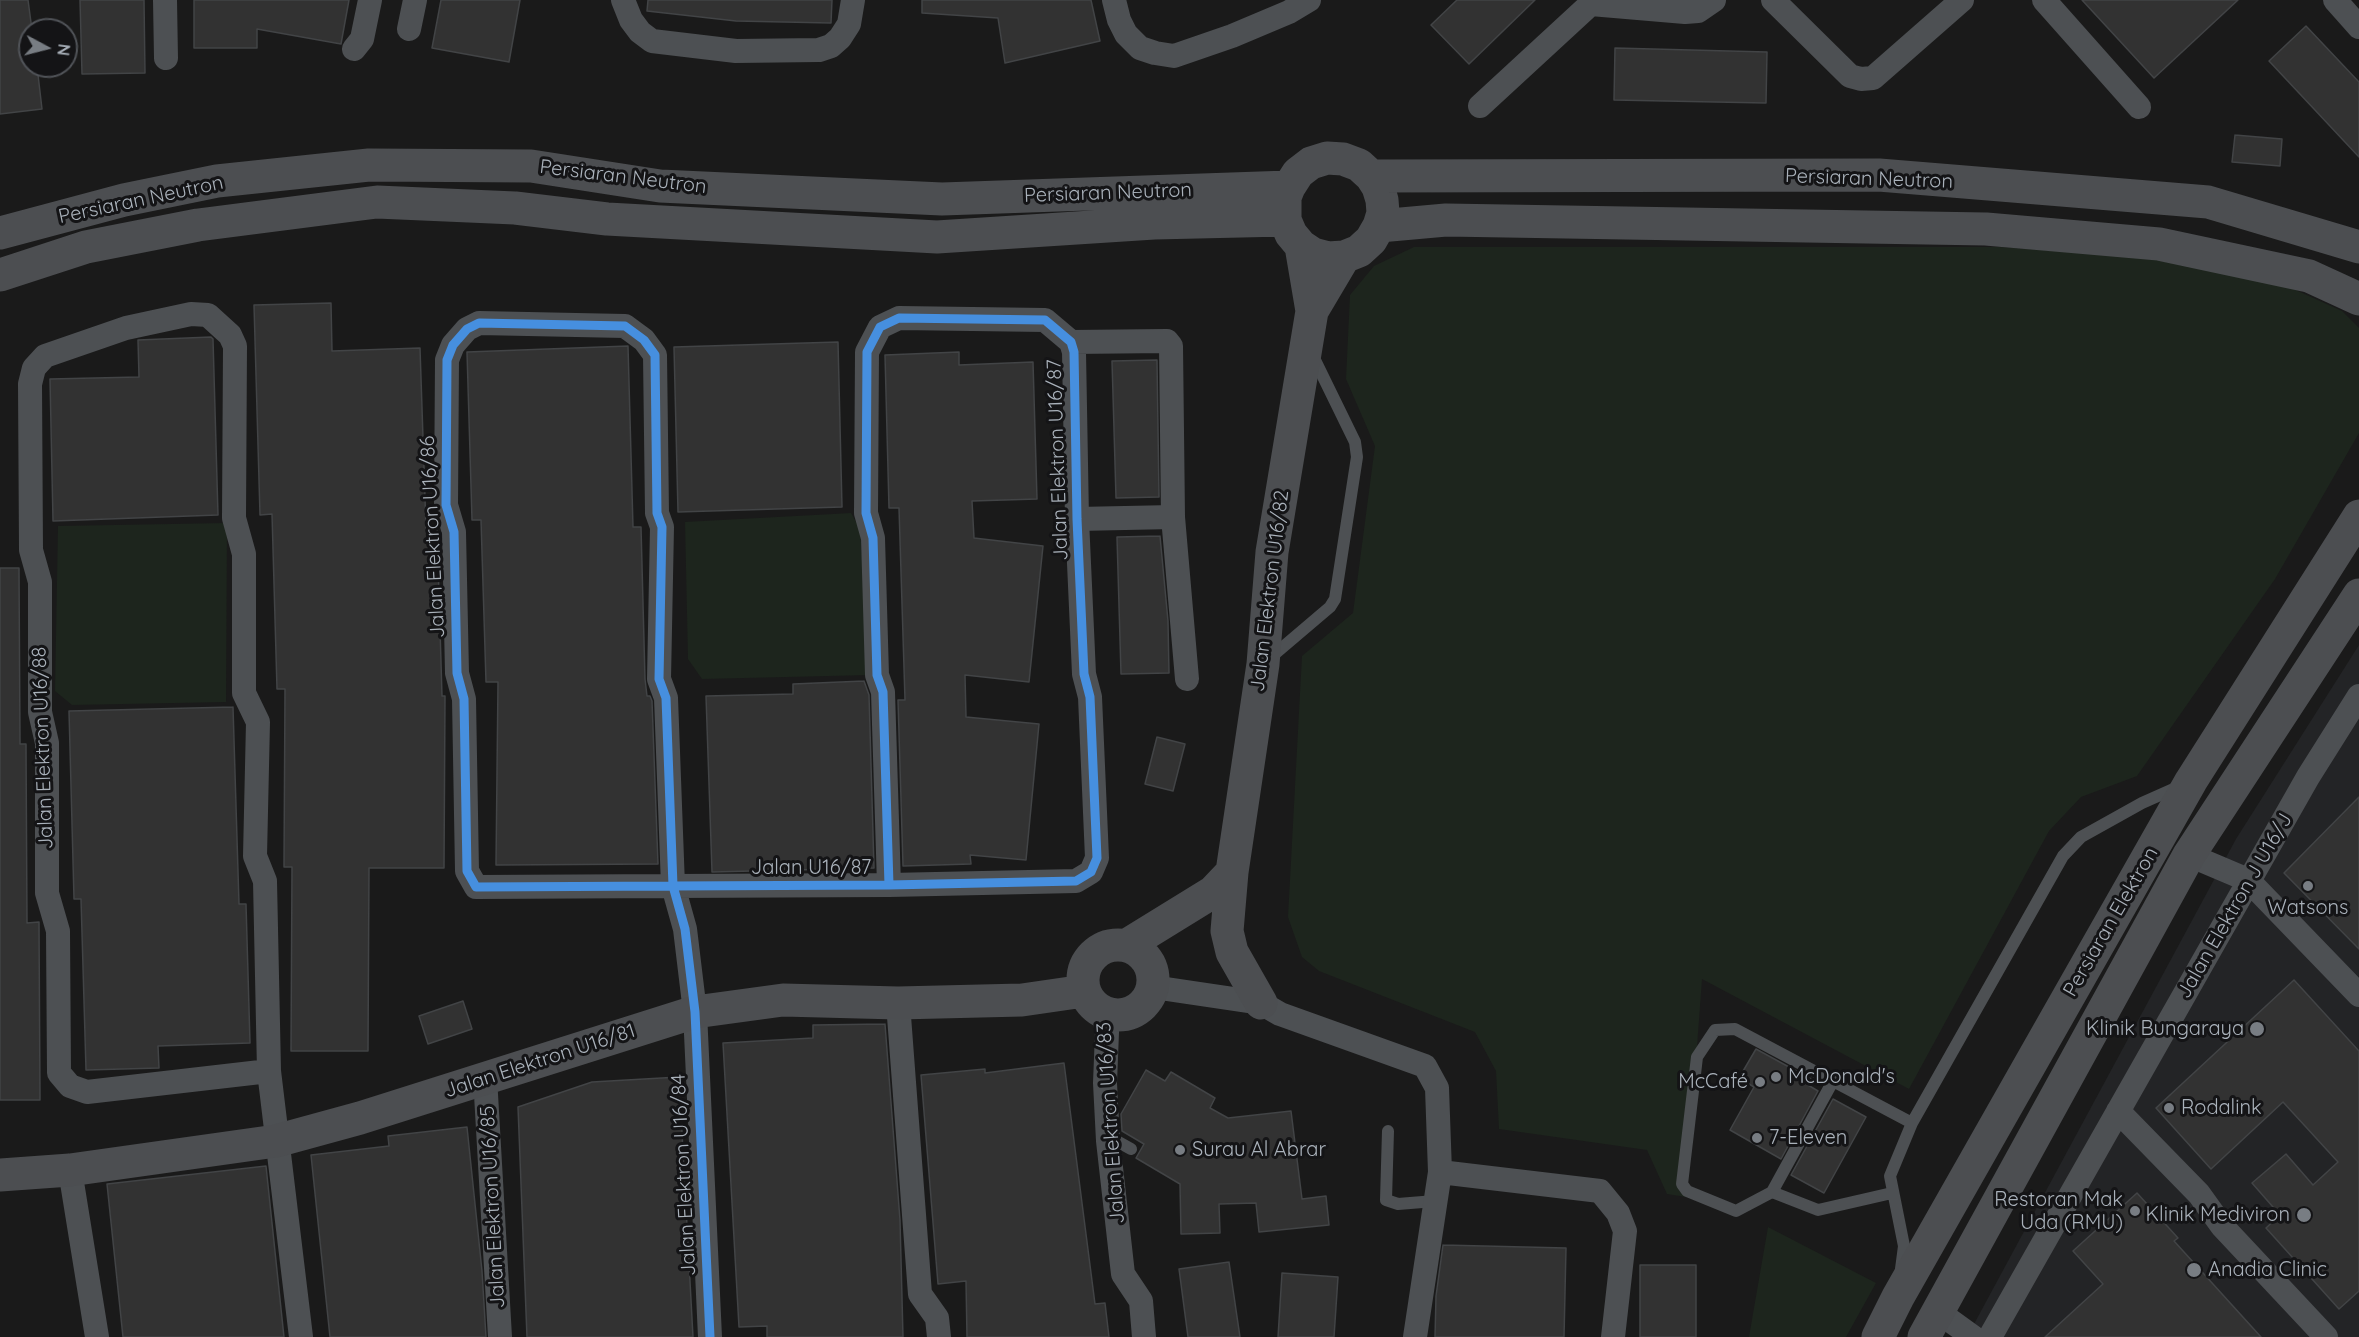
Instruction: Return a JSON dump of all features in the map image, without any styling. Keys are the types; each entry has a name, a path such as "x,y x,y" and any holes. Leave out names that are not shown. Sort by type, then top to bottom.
{"street":[{"path":"165,0 166,58"},
{"path":"354,49 362,39 370,0"},
{"path":"409,29 415,0"},
{"path":"623,0 631,20 640,32 652,41 736,51 819,50 831,46 840,38 849,24 853,0"},
{"path":"1114,0 1119,20 1126,34 1140,48 1155,54 1174,56 1232,36 1289,12 1309,0"},
{"path":"1480,106 1593,2 1685,12 1698,11 1714,0"},
{"path":"1773,0 1850,76 1861,79 1873,78 1962,0"},
{"path":"2044,0 2139,107"},
{"path":"2336,0 2359,27"},
{"path":"1293,233 1313,254 1328,258 1359,251 1371,240 1383,213 1378,187 1371,176 1359,165 1343,159 1327,158 1311,163 1298,173 1289,187 1285,197 1309,327"},
{"name":"Persiaran Neutron","path":"0,233 124,200 217,181 369,165 531,166 660,186 942,199 1289,187"},
{"name":"Persiaran Neutron","path":"1371,176 1879,175 2208,202 2359,247"},
{"name":"Persiaran Neutron","path":"0,275 86,247 198,225 377,202 514,208 607,219 937,237 1154,223 1293,233"},
{"path":"1379,226 1446,219 1986,229 2159,244 2309,276 2359,298"},
{"path":"1309,327 1344,256"},
{"name":"Jalan Elektron U16/88","path":"269,1071 87,1092 70,1086 59,1073 58,931 47,893 47,742 40,712 40,582 32,550 30,384 34,368 45,356 126,328 191,314 208,315 230,335 235,346 234,518 244,554 244,693 258,722 255,856 265,881 269,1071 276,1141"},
{"name":"Jalan Elektron U16/87","path":"889,885 883,692 877,675 873,538 867,513 867,352 880,327 899,318 1045,320 1071,342 1074,352 1077,519 1084,674 1090,697 1097,858 1091,872"},
{"name":"Jalan Elektron U16/86","path":"673,886 476,887 467,871 464,699 457,674 454,532 446,505 447,360 453,345 467,329 478,323 625,326 644,340 655,355 657,513 662,527 659,679 666,698 673,886 685,929 695,1012"},
{"name":"Jalan Elektron U16/82","path":"1261,1003 1232,952 1227,931 1232,872 1263,663 1272,552 1309,327"},
{"path":"1071,342 1169,343 1173,517 1186,679"},
{"name":"Persiaran Elektron","path":"1878,1337 1898,1297 2191,781 2359,516"},
{"path":"1077,519 1173,517"},
{"name":"Persiaran Elektron","path":"1930,1324 2189,855 2359,595"},
{"name":"Jalan Elektron J U16/J","path":"1990,1337 2248,880 2308,777 2359,696"},
{"path":"2189,855 2248,880 2359,995"},
{"name":"Jalan U16/87","path":"673,886 1076,881 1091,872"},
{"path":"1143,965 1232,872"},
{"path":"1143,965 1149,997 1142,1006 1123,1015 1112,1015 1093,1001 1083,980 1084,969 1096,952 1106,946 1143,965 1261,1003 1280,1014 1425,1066 1437,1089 1440,1172 1415,1337"},
{"name":"Jalan Elektron U16/81","path":"0,1175 70,1170 276,1141 360,1118 695,1012 783,1000 898,1003 1093,1001"},
{"name":"Jalan Elektron U16/83","path":"1093,1001 1107,1032 1105,1083 1108,1141 1124,1275 1141,1301 1144,1337"},
{"path":"898,1003 920,1294 937,1318 939,1337"},
{"name":"Jalan Elektron U16/84","path":"695,1012 710,1337"},
{"name":"Jalan Elektron U16/85","path":"485,1077 500,1337"},
{"path":"2118,1111 2199,1194 2222,1226 2326,1337"},
{"path":"276,1141 302,1337"},
{"path":"70,1170 97,1337"},
{"path":"1440,1172 1600,1191 1618,1213 1625,1231 1613,1337"},
{"path":"1930,1324 1973,1337"}],"lane":[{"path":"1263,663 1330,607 1335,599 1357,456 1355,442 1309,327"},
{"path":"1898,1297 1904,1246 1890,1176 1912,1123 2063,856 2081,837 2142,803 2191,781"},
{"path":"1833,1081 1772,1192 1736,1211 1687,1191 1682,1184 1697,1057 1715,1030 1735,1029 1833,1081 1912,1123"},
{"path":"1388,1131 1386,1200 1398,1204 1435,1201"},
{"path":"1108,1141 1113,1139 1131,1149"},
{"path":"1772,1192 1818,1210 1892,1193"}],"shaded area":[{"path":"1414,247 2000,247 2173,259 2289,287 2342,311 2359,328 2359,433 2275,579 2137,776 2081,797 2049,831 1909,1089 1702,979 1686,1197 1667,1194 1647,1150 1499,1129 1496,1071 1475,1032 1319,971 1302,957 1288,917 1302,656 1353,613 1375,446 1346,379 1350,295 1374,266"},
{"path":"851,513 860,529 871,675 702,679 688,659 685,522"},
{"path":"227,523 226,702 72,705 55,691 58,526"},
{"path":"2359,645 2359,1337 1967,1337 2236,839"},
{"path":"1768,1227 1876,1283 1846,1337 1749,1337"}],"building":[{"path":"0,0 28,0 30,18 18,18 18,78 38,78 42,109 0,114"},
{"path":"80,0 144,0 145,73 82,74"},
{"path":"194,0 349,0 341,44 257,29 257,48 194,48"},
{"path":"441,0 520,0 509,62 432,48"},
{"path":"648,0 832,0 831,23 736,21 647,11"},
{"path":"922,0 1091,0 1100,41 1005,63 998,18 922,13"},
{"path":"1457,0 1535,0 1469,64 1431,25"},
{"path":"2082,0 2238,0 2154,78"},
{"path":"2306,26 2359,82 2359,157 2269,61"},
{"path":"1615,48 1767,52 1766,103 1614,100"},
{"path":"2235,135 2282,139 2280,166 2232,162"},
{"path":"331,303 332,351 420,348 426,528 437,527 442,696 445,696 444,868 369,868 368,1051 291,1051 292,867 284,867 285,689 277,689 272,514 260,515 254,305"},
{"path":"211,337 213,339 218,515 53,521 50,379 139,377 138,340"},
{"path":"838,342 842,507 678,512 674,347"},
{"path":"628,346 633,527 641,527 645,679 647,696 650,696 652,701 658,864 496,865 498,682 486,682 481,520 472,520 467,352"},
{"path":"959,352 959,365 1033,362 1037,499 972,501 974,538 1043,546 1029,682 965,675 966,717 1039,724 1026,860 970,855 971,864 903,866 898,700 905,700 899,508 889,508 885,355"},
{"path":"1157,360 1159,497 1116,498 1112,361"},
{"path":"1160,536 1168,621 1169,673 1121,674 1117,537"},
{"path":"0,568 19,568 20,744 26,744 27,923 39,922 40,1100 0,1100"},
{"path":"864,681 869,695 874,868 712,872 706,696 793,694 793,684"},
{"path":"233,707 239,904 246,904 250,1043 158,1046 159,1068 86,1070 81,899 74,899 69,711"},
{"path":"1157,737 1185,744 1173,791 1145,784"},
{"path":"2359,797 2359,949 2284,873"},
{"path":"2294,980 2359,1051 2359,1291 2339,1309 2266,1228 2280,1215 2252,1183 2286,1154 2313,1185 2338,1162 2283,1102 2211,1169 2156,1108"},
{"path":"463,1001 472,1029 428,1044 419,1016"},
{"path":"885,1024 900,1220 903,1337 767,1337 767,1326 739,1327 723,1043 813,1038 813,1025"},
{"path":"1756,1049 1811,1079 1808,1085 1818,1091 1781,1159 1730,1130 1754,1087 1739,1078"},
{"path":"1064,1063 1095,1304 1105,1303 1109,1337 967,1337 966,1281 938,1284 921,1075 985,1069 985,1073"},
{"path":"1146,1070 1165,1081 1171,1072 1215,1098 1210,1108 1228,1118 1291,1111 1302,1199 1326,1196 1329,1225 1259,1232 1256,1203 1219,1204 1220,1233 1181,1234 1180,1184 1136,1158 1144,1144 1122,1131 1121,1114"},
{"path":"679,1077 693,1337 527,1337 518,1107 592,1082"},
{"path":"1833,1099 1866,1117 1824,1193 1791,1175"},
{"path":"467,1127 482,1271 486,1337 330,1337 311,1155 389,1146 388,1136"},
{"path":"266,1166 284,1337 123,1337 107,1184"},
{"path":"2137,1193 2178,1238 2174,1241 2261,1337 2045,1337 2103,1284 2073,1251"},
{"path":"1443,1245 1566,1248 1564,1337 1435,1337 1436,1296"},
{"path":"1229,1262 1240,1337 1188,1337 1179,1269"},
{"path":"1640,1265 1696,1265 1696,1337 1640,1337"},
{"path":"1282,1273 1338,1277 1334,1337 1278,1337"}],"cycle path":[{"path":"710,1337 695,1012 685,929 673,886 666,698 659,679 662,527 657,513 655,355 644,340 625,326 479,323 467,329 453,345 447,360 446,505 454,532 457,673 464,699 467,871 476,887 673,886 889,885 1076,881 1091,872 1097,858 1090,697 1084,674 1077,519 1074,352 1071,342 1045,320 899,318 880,327 867,352 866,513 873,538 877,675 883,692 889,885"}],"place":[{"name":"Watsons","path":"2308,886"},
{"name":"Klinik Bungaraya","path":"2257,1029"},
{"name":"McDonald's","path":"1776,1077"},
{"name":"McCafé","path":"1760,1082"},
{"name":"Rodalink","path":"2169,1108"},
{"name":"7-Eleven","path":"1757,1138"},
{"name":"Surau Al Abrar","path":"1180,1150"},
{"name":"Restoran Mak Uda (RMU)","path":"2135,1211"},
{"name":"Klinik Mediviron","path":"2304,1215"},
{"name":"Anadia Clinic","path":"2194,1270"}]}
